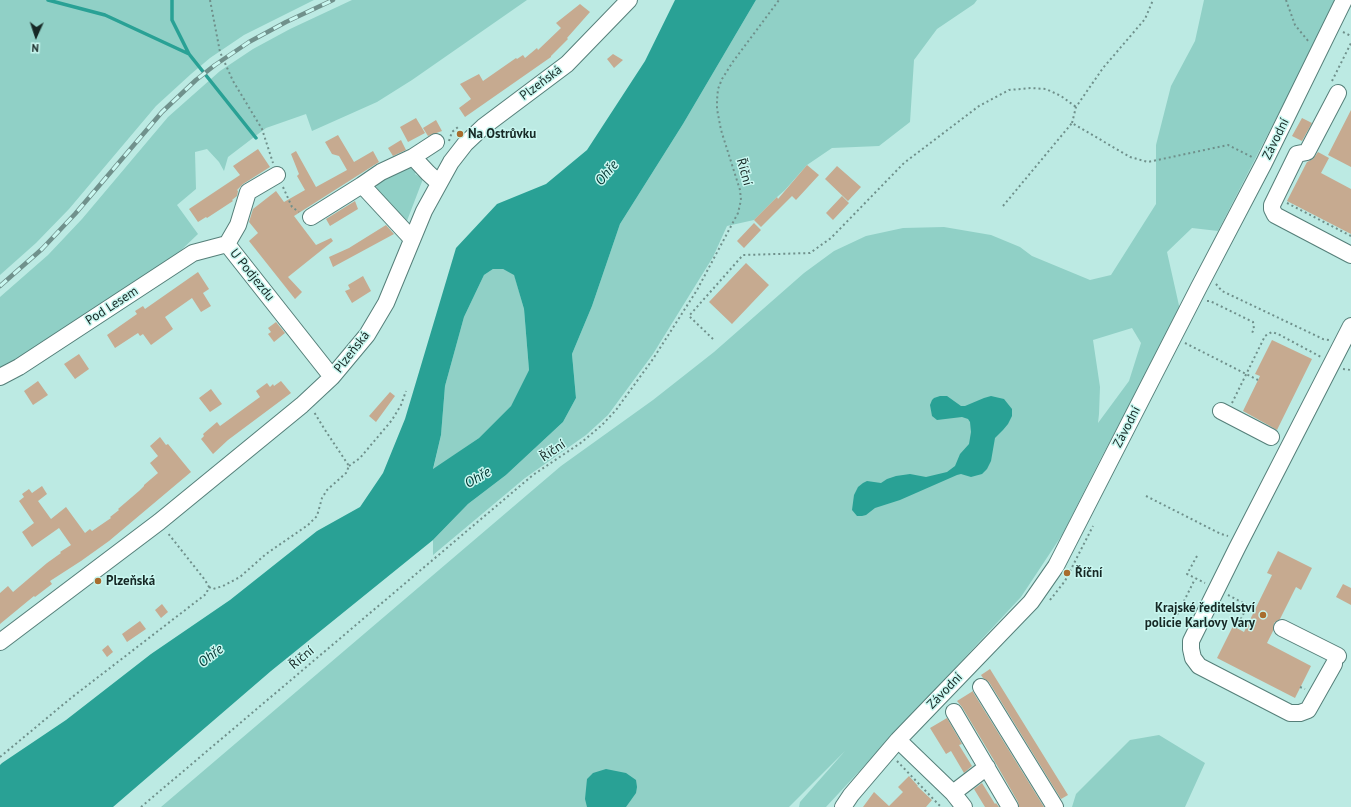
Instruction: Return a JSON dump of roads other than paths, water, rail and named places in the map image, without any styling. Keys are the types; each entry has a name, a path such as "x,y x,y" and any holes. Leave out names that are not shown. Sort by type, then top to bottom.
{"street":[{"name":"Plzeňská","path":"0,642 159,522 306,401 332,377 367,335 386,303 412,239 439,183 451,162 473,135 567,64 629,0"},
{"name":"Závodní","path":"843,807 898,740 1031,602 1056,566 1264,163 1344,0"},
{"path":"1335,88 1307,152 1297,154 1272,205 1272,209 1275,215 1351,255"},
{"path":"310,217 381,172 413,157 436,142"},
{"path":"413,157 439,183"},
{"name":"U Podjezdu","path":"277,175 248,192 238,225 227,244 332,377"},
{"path":"362,185 412,239"},
{"name":"Pod Lesem","path":"0,377 193,253 227,244"},
{"path":"1282,628 1336,660 1308,710 1300,713 1290,713 1199,666 1193,658 1191,641 1334,347 1351,326"},
{"path":"1221,411 1271,437"},
{"path":"981,687 1055,807"},
{"path":"954,712 1010,807"},
{"path":"898,740 953,793 964,807"},
{"path":"953,793 987,767"}],"water":[{"name":"Ohře","path":"675,0 756,0 683,124 620,224 592,306 572,354 576,398 563,422 506,475 468,504 433,540 271,671 113,807 0,807 0,765 2,763 66,720 151,654 230,600 317,531 360,507 383,473 405,419 456,248 497,204 546,184 587,150 645,61","holes":["493,269 503,269 514,275 524,309 529,370 511,406 479,438 433,469 441,435 445,386 464,317 484,275"]},
{"path":"940,396 947,396 961,406 965,406 991,396 1004,399 1012,409 1012,416 1008,424 995,438 991,461 987,469 982,474 971,477 961,474 957,475 900,500 875,508 866,515 857,516 852,510 854,495 858,487 863,483 867,481 881,483 896,476 910,474 926,477 947,472 955,466 960,454 969,444 971,432 970,422 968,419 962,417 937,420 932,416 930,405 932,400"},
{"path":"606,769 626,773 636,780 636,793 626,807 587,807 585,799 587,779 593,773"}],"waterway":[{"path":"48,0 105,15 189,54 256,138"},
{"path":"172,0 172,20 189,54"}],"railway":[{"path":"0,286 42,249 75,214 162,112 196,80 249,42 286,22 333,0"}],"place":[{"name":"Na Ostrůvku","path":"460,134"},
{"name":"Říční","path":"1067,573"},
{"name":"Plzeňská","path":"98,581"},
{"name":"Krajské ředitelství policie Karlovy Vary","path":"1263,615"}]}
